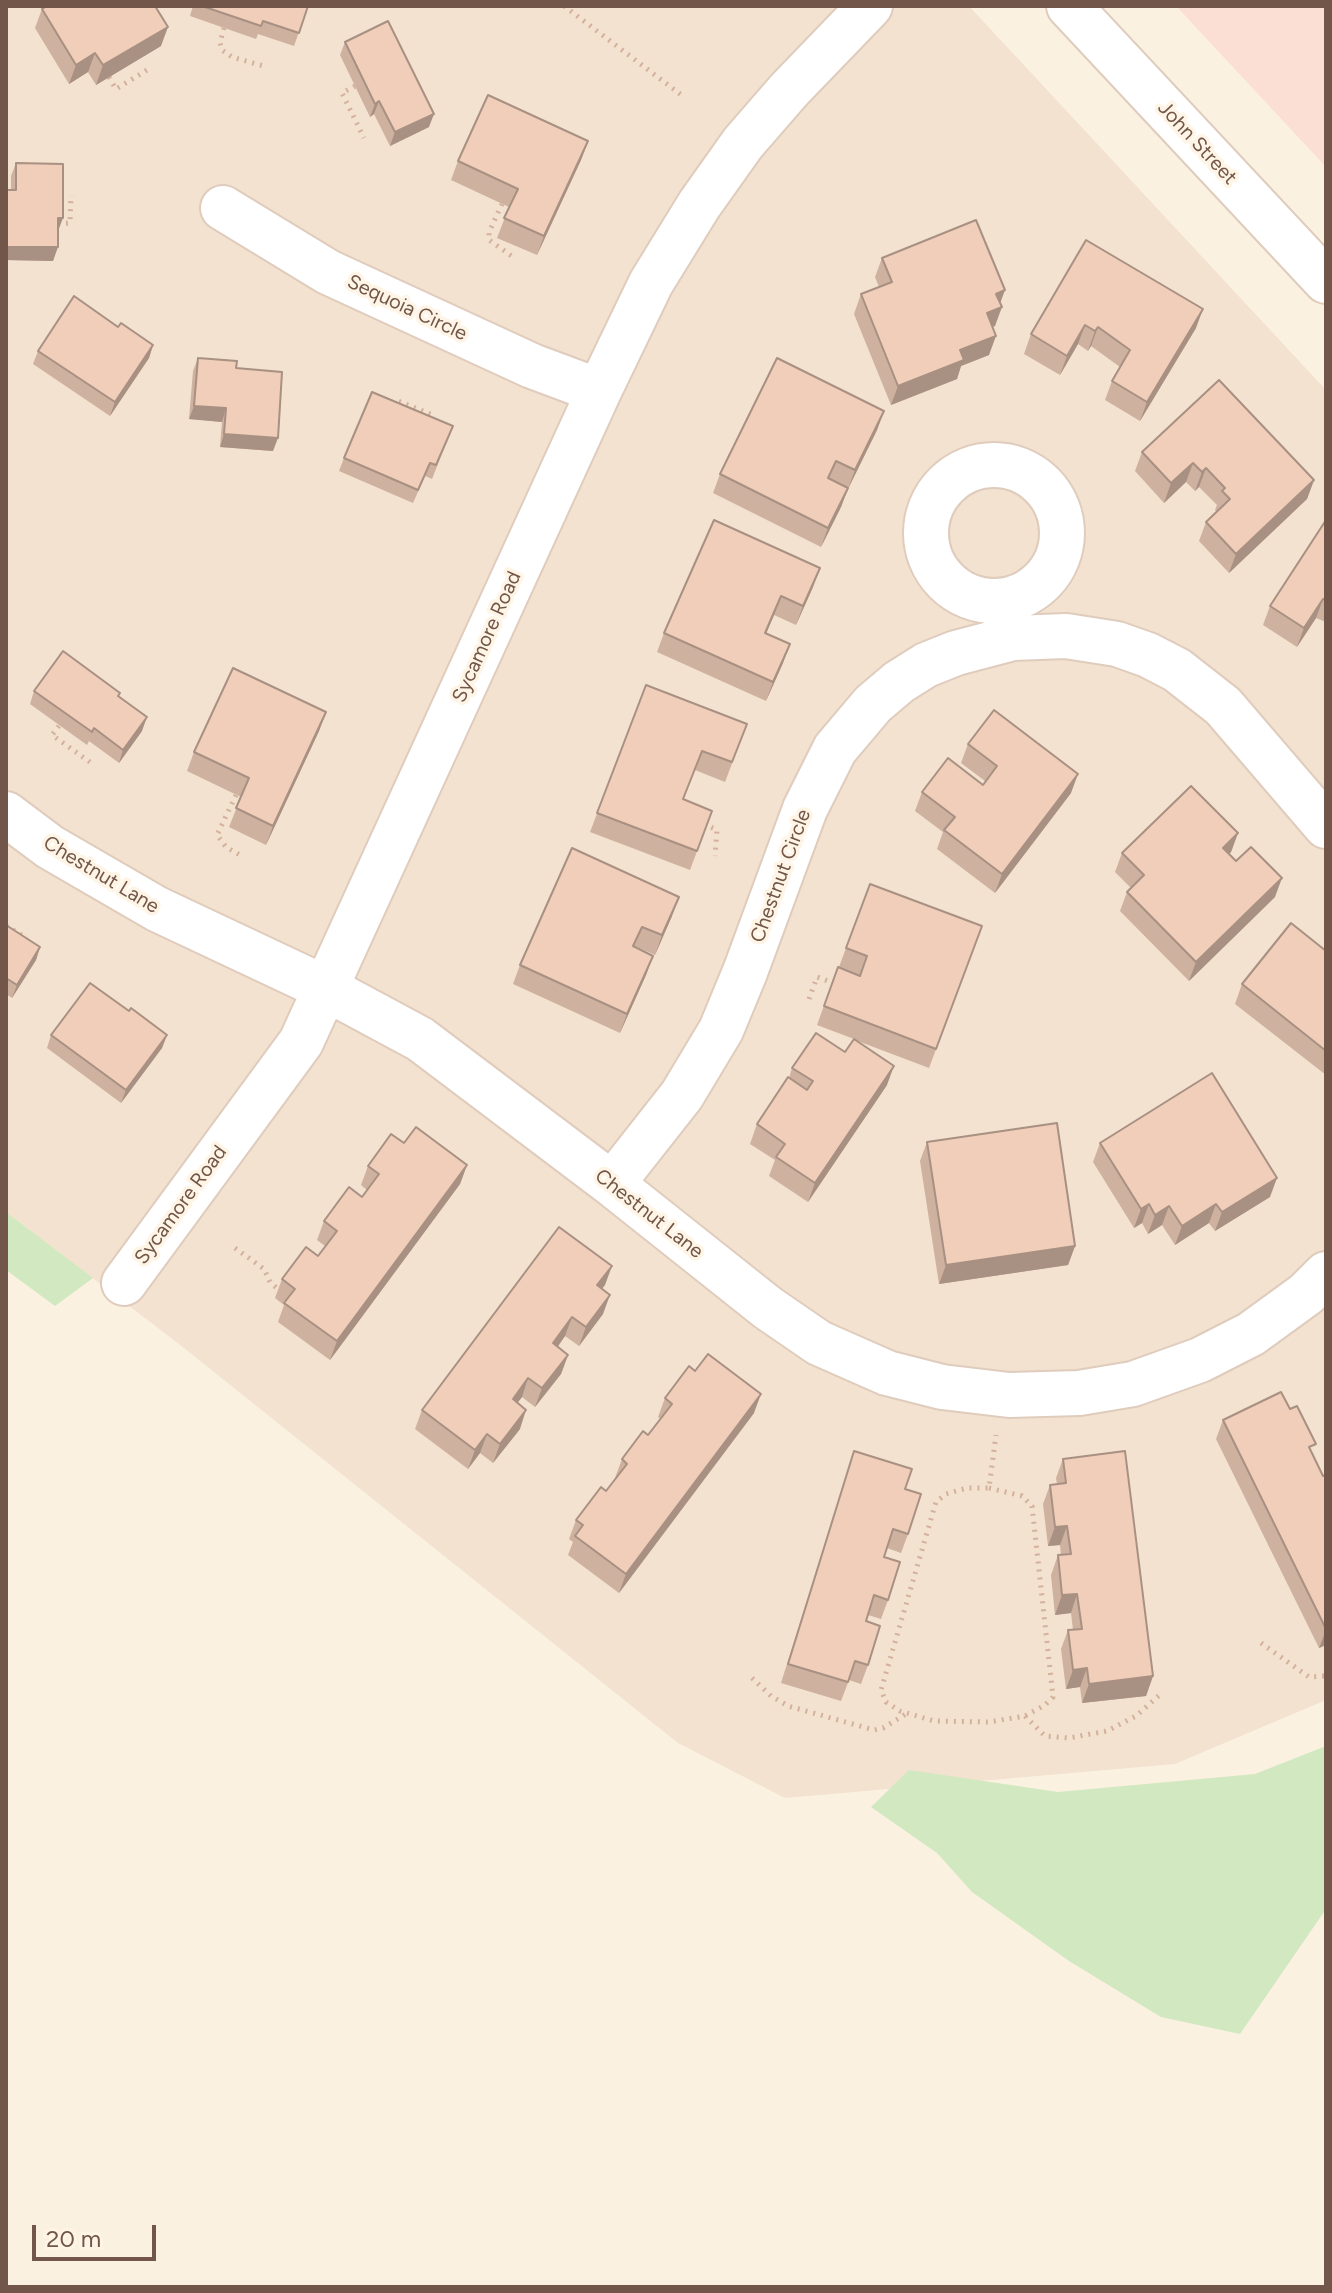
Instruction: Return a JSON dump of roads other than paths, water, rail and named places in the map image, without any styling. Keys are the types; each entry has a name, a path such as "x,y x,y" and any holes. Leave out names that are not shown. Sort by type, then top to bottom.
{"street":[{"name":"Sycamore Road","path":"124,1283 301,1042 651,283 699,205 743,143 870,6"},
{"name":"John Street","path":"1069,6 1326,281"},
{"name":"Sequoia Circle","path":"223,208 328,272 532,366 599,391"},
{"name":"Chestnut Circle","path":"612,1184 682,1095 721,1030 805,809 835,749 873,704 899,682 926,665 956,653 1010,620 1066,636 1117,644 1177,670 1234,717 1326,826"},
{"name":"Chestnut Lane","path":"6,814 50,847 157,909 327,989 420,1039 612,1184 768,1308 819,1343 887,1373 942,1387 1023,1394 1079,1393 1133,1384 1200,1360 1251,1334 1306,1294 1326,1274"}]}
